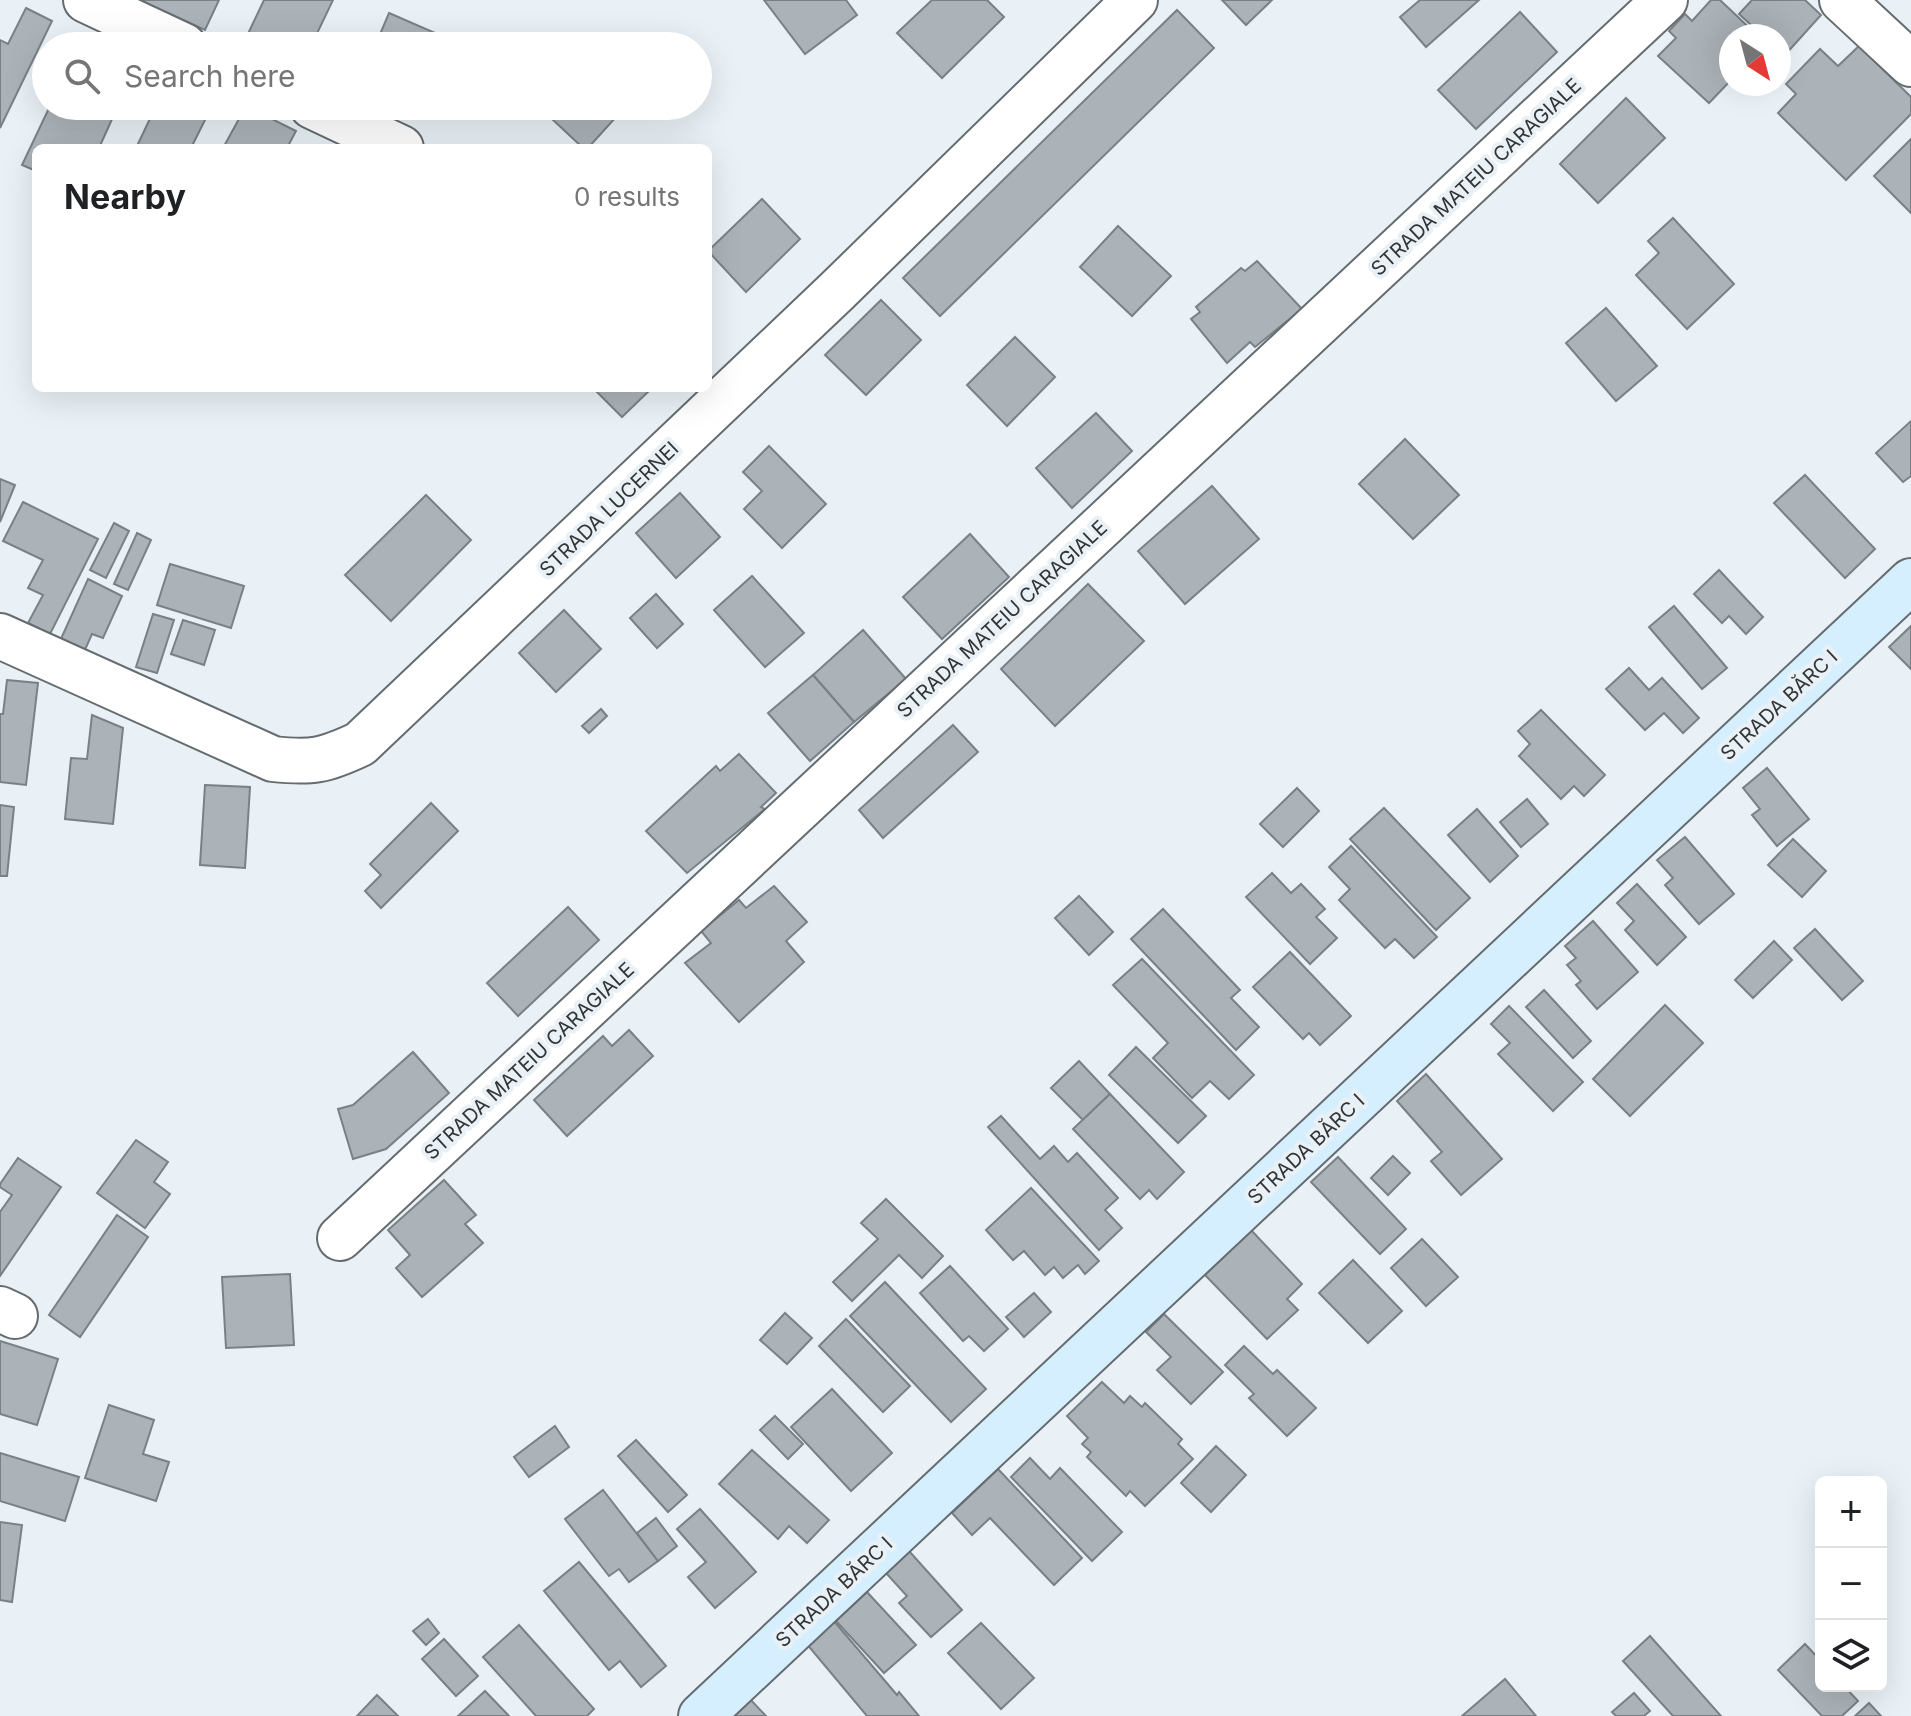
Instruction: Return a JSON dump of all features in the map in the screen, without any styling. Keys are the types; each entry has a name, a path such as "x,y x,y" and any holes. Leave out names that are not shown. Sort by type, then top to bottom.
{"street":[{"path":"86,0 154,32"},
{"name":"STRADA LUCERNEI","path":"0,636 273,759 305,762 334,757 360,744 836,292 1135,0"},
{"name":"STRADA MATEIU CARAGIALE","path":"340,1238 1665,0"},
{"path":"1842,0 1911,64"},
{"path":"342,120 393,144"},
{"name":"STRADA BĂRC I","path":"701,1716 1911,581"}],"building":[{"path":"143,0 219,0 205,30"},
{"path":"264,0 333,0 318,32 249,32"},
{"path":"764,0 846,0 857,15 805,54"},
{"path":"932,0 987,0 1004,17 942,78 897,33"},
{"path":"1222,0 1272,0 1246,25"},
{"path":"1420,0 1479,0 1426,47 1400,17"},
{"path":"1711,0 1720,0 1745,24 1719,24 1719,93 1709,103 1658,56 1676,38 1669,31 1685,14 1692,21"},
{"path":"1752,0 1805,0 1821,15 1791,48 1791,24 1750,24 1739,14"},
{"path":"26,8 52,21 47,32 32,32 32,62 0,128 0,40 8,44"},
{"path":"1177,10 1214,48 940,316 903,278"},
{"path":"1520,12 1557,52 1476,129 1438,90"},
{"path":"389,13 433,32 381,32"},
{"path":"1859,46 1911,97 1911,114 1846,180 1778,113 1796,94 1791,89 1791,79 1820,49 1838,66"},
{"path":"1626,98 1665,138 1598,203 1560,164"},
{"path":"43,120 112,120 101,144 32,144 32,169 22,165"},
{"path":"149,120 205,120 193,144 138,144"},
{"path":"238,120 274,120 296,131 289,144 225,144"},
{"path":"553,120 613,120 592,144 579,144"},
{"path":"1911,139 1911,213 1874,176"},
{"path":"762,199 800,239 746,292 712,255 712,247"},
{"path":"1673,218 1734,284 1687,329 1636,275 1659,253 1648,241"},
{"path":"1118,226 1171,276 1132,316 1080,267"},
{"path":"1257,261 1302,309 1255,347 1250,342 1227,363 1191,319 1200,312 1196,307 1241,268 1245,271"},
{"path":"881,300 921,340 866,395 825,355"},
{"path":"1606,308 1657,366 1616,401 1566,343"},
{"path":"1015,337 1055,377 1007,426 967,385"},
{"path":"597,392 648,392 622,417"},
{"path":"1096,413 1132,451 1072,508 1036,468"},
{"path":"1911,421 1911,476 1903,482 1876,453"},
{"path":"1405,439 1459,495 1413,539 1359,484"},
{"path":"769,446 826,504 782,548 744,509 762,491 743,472"},
{"path":"1805,475 1875,549 1845,578 1774,503"},
{"path":"0,479 15,485 0,522"},
{"path":"1212,486 1259,539 1185,604 1138,551"},
{"path":"680,493 720,537 676,578 636,533"},
{"path":"426,495 471,540 391,621 345,575"},
{"path":"23,502 98,539 50,634 28,623 43,595 28,588 43,560 3,541"},
{"path":"114,523 129,531 106,578 90,570"},
{"path":"137,533 151,540 128,590 114,584"},
{"path":"970,534 1009,577 942,639 903,597"},
{"path":"170,564 244,586 231,628 157,605"},
{"path":"1719,570 1763,617 1746,634 1729,616 1722,623 1694,594"},
{"path":"752,576 804,633 765,667 714,610"},
{"path":"88,579 122,596 103,638 92,634 84,652 60,641"},
{"path":"1088,584 1144,641 1055,726 1001,669"},
{"path":"656,594 683,624 657,648 630,618"},
{"path":"1674,606 1727,668 1702,689 1649,627"},
{"path":"564,610 601,649 556,692 519,653"},
{"path":"153,614 174,620 157,673 136,667"},
{"path":"183,620 215,630 204,665 171,654"},
{"path":"1911,626 1911,669 1889,647"},
{"path":"863,630 906,679 854,722 813,675"},
{"path":"1629,668 1649,690 1662,678 1699,718 1683,733 1664,713 1645,730 1606,689"},
{"path":"813,675 854,722 810,761 768,713"},
{"path":"7,680 38,683 26,785 0,782 0,714 3,714"},
{"path":"601,709 607,716 589,733 582,726"},
{"path":"1541,710 1605,775 1584,796 1574,786 1561,799 1519,756 1530,744 1518,731"},
{"path":"92,715 123,728 113,824 65,819 71,758 87,759"},
{"path":"953,725 978,752 883,838 859,810"},
{"path":"739,754 776,793 761,807 765,809 687,873 646,831 716,766 720,771"},
{"path":"1767,768 1809,819 1777,846 1752,815 1760,809 1743,788"},
{"path":"205,785 250,787 245,868 200,865"},
{"path":"1297,788 1319,811 1283,847 1260,824"},
{"path":"1527,799 1548,824 1521,847 1500,822"},
{"path":"431,803 458,831 381,908 365,891 381,875 370,864"},
{"path":"0,805 14,807 7,876 0,876"},
{"path":"1384,808 1470,898 1436,930 1350,839"},
{"path":"1477,809 1518,856 1490,882 1448,835"},
{"path":"1685,837 1734,894 1699,924 1665,885 1673,878 1657,860"},
{"path":"1793,839 1826,871 1802,897 1768,865"},
{"path":"1351,846 1437,937 1414,958 1395,939 1385,948 1339,900 1350,889 1329,867"},
{"path":"1272,873 1291,893 1301,884 1325,909 1316,917 1337,938 1310,964 1246,897"},
{"path":"1637,884 1686,937 1657,965 1625,930 1634,921 1617,903"},
{"path":"774,886 807,922 786,941 804,962 739,1022 685,963 711,943 701,931 739,900 746,908"},
{"path":"1079,896 1113,932 1089,955 1055,918"},
{"path":"568,907 599,940 518,1016 487,983"},
{"path":"1163,909 1240,990 1231,998 1259,1027 1236,1050 1131,939"},
{"path":"1593,921 1638,972 1597,1009 1576,985 1581,981 1567,965 1576,958 1565,946"},
{"path":"1815,929 1863,981 1842,1000 1794,948"},
{"path":"1774,941 1792,960 1753,998 1735,980"},
{"path":"1290,952 1351,1016 1320,1045 1309,1033 1303,1039 1253,987"},
{"path":"1142,959 1254,1075 1229,1099 1210,1081 1192,1098 1153,1058 1168,1043 1113,985"},
{"path":"1544,990 1591,1041 1573,1058 1526,1007"},
{"path":"1665,1005 1703,1043 1630,1116 1593,1079"},
{"path":"1509,1006 1583,1082 1553,1111 1498,1054 1510,1043 1491,1024"},
{"path":"629,1030 653,1056 567,1136 534,1100 603,1036 612,1046"},
{"path":"1136,1047 1206,1116 1178,1143 1109,1075"},
{"path":"413,1052 449,1093 386,1149 353,1159 338,1109 353,1105"},
{"path":"1079,1061 1110,1094 1083,1120 1051,1088"},
{"path":"1426,1074 1502,1159 1461,1195 1431,1161 1442,1152 1397,1101"},
{"path":"1110,1094 1184,1172 1157,1199 1149,1190 1140,1199 1073,1129"},
{"path":"1001,1116 1040,1159 1054,1146 1068,1162 1077,1153 1118,1198 1105,1210 1122,1228 1099,1250 988,1127"},
{"path":"136,1140 168,1162 154,1182 170,1194 145,1228 97,1193"},
{"path":"1393,1156 1410,1173 1388,1195 1371,1178"},
{"path":"1338,1157 1406,1229 1380,1254 1311,1182"},
{"path":"18,1158 61,1187 0,1276 0,1212 12,1195 0,1184"},
{"path":"444,1180 476,1215 465,1224 483,1243 422,1297 396,1268 410,1255 388,1230"},
{"path":"1031,1188 1099,1261 1085,1274 1078,1265 1063,1278 1054,1267 1045,1275 1024,1251 1013,1260 986,1230"},
{"path":"886,1199 943,1256 922,1278 899,1255 852,1301 833,1282 878,1239 861,1223"},
{"path":"117,1215 148,1237 80,1337 49,1315"},
{"path":"1251,1230 1302,1284 1287,1299 1298,1310 1267,1339 1205,1275"},
{"path":"1422,1239 1458,1277 1426,1306 1391,1268"},
{"path":"1353,1260 1402,1311 1368,1343 1319,1293"},
{"path":"950,1266 1008,1329 984,1351 969,1336 963,1341 920,1293"},
{"path":"290,1274 294,1345 226,1348 222,1277"},
{"path":"885,1282 986,1389 951,1422 850,1316"},
{"path":"1034,1293 1051,1312 1024,1337 1006,1317"},
{"path":"785,1313 812,1338 787,1364 760,1340"},
{"path":"1164,1314 1223,1372 1191,1404 1157,1370 1171,1357 1146,1332"},
{"path":"846,1319 910,1386 883,1412 819,1346"},
{"path":"0,1341 58,1359 37,1425 0,1414"},
{"path":"1244,1346 1273,1374 1277,1370 1316,1408 1287,1436 1249,1398 1254,1394 1225,1365"},
{"path":"1102,1382 1124,1403 1130,1396 1142,1407 1145,1403 1182,1439 1178,1444 1193,1459 1145,1506 1130,1491 1126,1496 1087,1457 1091,1452 1082,1444 1088,1438 1067,1416"},
{"path":"832,1389 892,1453 851,1491 791,1427"},
{"path":"109,1405 154,1420 143,1454 169,1462 156,1501 85,1478"},
{"path":"775,1416 803,1444 788,1459 760,1430"},
{"path":"555,1426 569,1447 529,1477 514,1457"},
{"path":"636,1440 687,1495 668,1512 618,1456"},
{"path":"1216,1446 1246,1475 1211,1512 1181,1483"},
{"path":"752,1450 829,1520 807,1543 789,1526 778,1539 719,1484"},
{"path":"0,1453 79,1477 65,1521 0,1501"},
{"path":"1030,1458 1050,1479 1060,1468 1122,1532 1092,1561 1011,1477"},
{"path":"998,1469 1082,1558 1054,1585 990,1518 972,1535 952,1513"},
{"path":"603,1490 658,1561 629,1582 619,1569 609,1576 565,1519"},
{"path":"700,1509 756,1572 715,1608 688,1577 706,1562 677,1529"},
{"path":"656,1518 677,1546 658,1561 637,1533"},
{"path":"0,1522 22,1525 12,1602 0,1600"},
{"path":"909,1551 962,1610 931,1637 899,1603 907,1596 886,1573"},
{"path":"579,1562 666,1666 641,1687 620,1661 609,1670 544,1591"},
{"path":"867,1592 916,1645 884,1673 836,1621"},
{"path":"428,1619 439,1633 426,1645 413,1631"},
{"path":"833,1620 919,1716 867,1716 806,1643"},
{"path":"981,1623 1034,1678 1001,1709 948,1653"},
{"path":"519,1625 594,1709 587,1716 536,1716 483,1657"},
{"path":"1650,1636 1721,1716 1673,1716 1623,1661"},
{"path":"444,1639 478,1676 456,1696 422,1659"},
{"path":"1805,1644 1815,1655 1815,1692 1850,1692 1858,1701 1842,1716 1822,1716 1778,1670"},
{"path":"1505,1679 1536,1716 1462,1716"},
{"path":"485,1691 509,1716 458,1716"},
{"path":"1634,1693 1650,1711 1644,1716 1616,1716 1612,1712"},
{"path":"377,1695 398,1716 357,1716"},
{"path":"747,1696 766,1716 725,1716"},
{"path":"1869,1703 1881,1716 1855,1716"}]}
